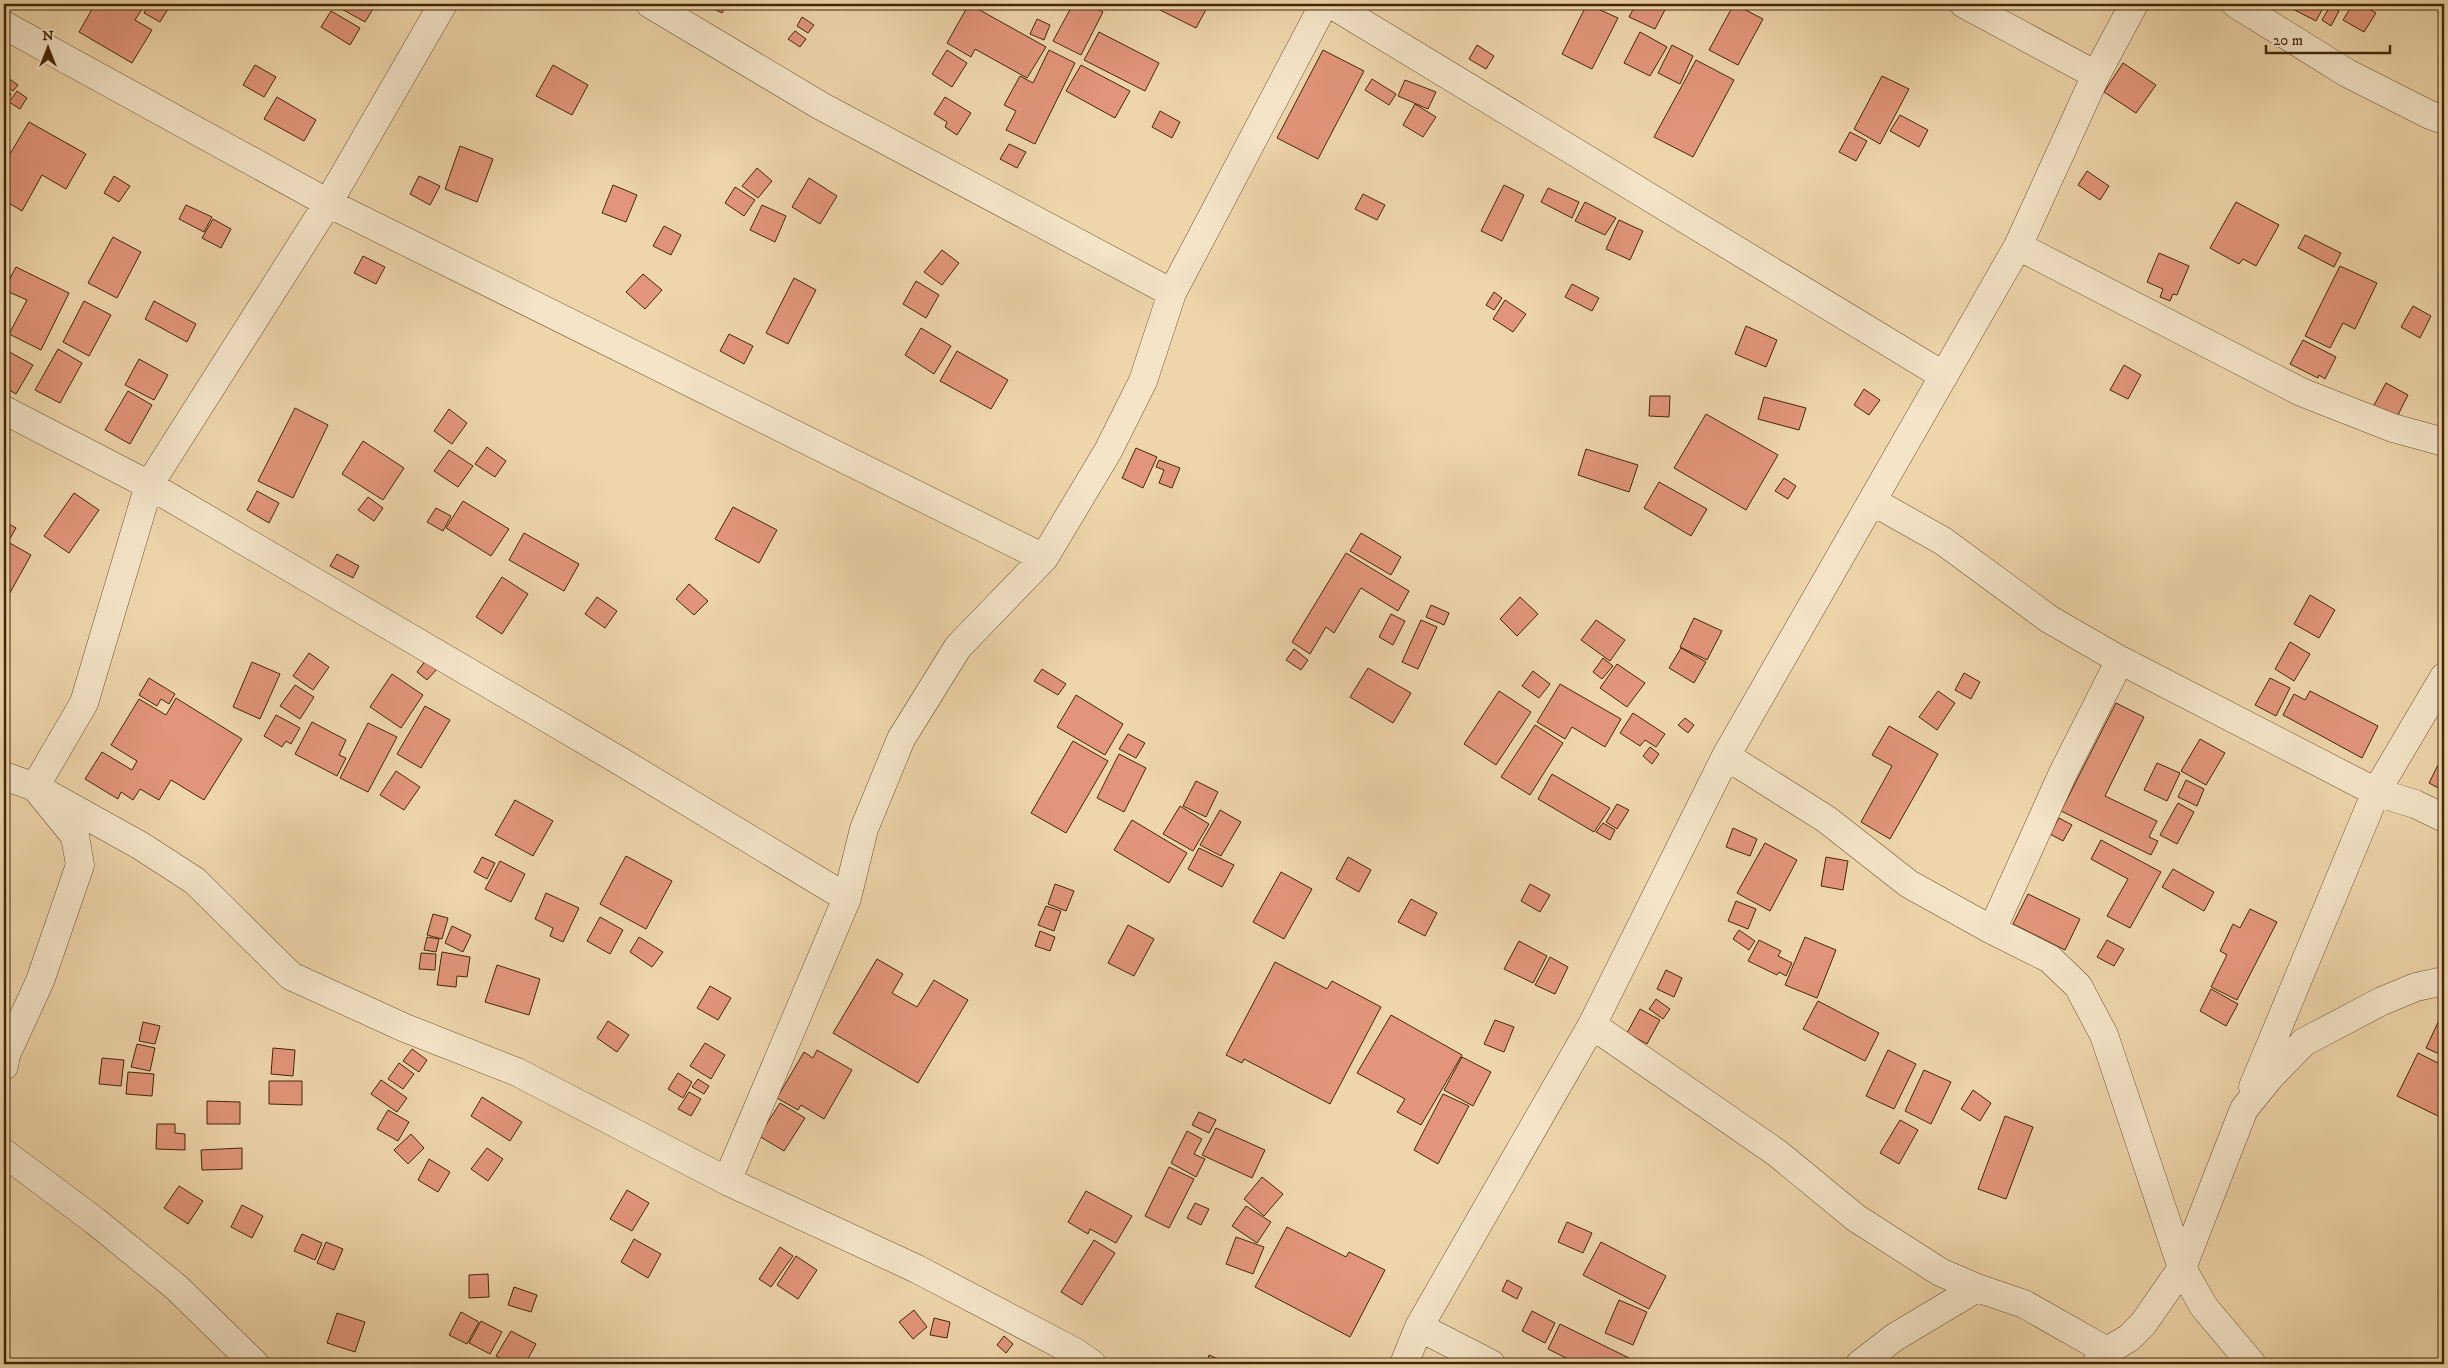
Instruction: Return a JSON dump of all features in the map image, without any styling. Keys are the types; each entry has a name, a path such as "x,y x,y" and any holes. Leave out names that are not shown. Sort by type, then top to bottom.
{"street":[{"path":"35,786 84,703 149,485 328,203 442,4"},
{"path":"650,4 821,106 1172,293"},
{"path":"727,1181 847,898 864,829 901,738 958,647 1044,558 1108,451 1143,381 1172,293 1324,4"},
{"path":"1331,4 1944,376"},
{"path":"1964,4 2096,75"},
{"path":"1404,1364 1419,1327 1592,1025 1726,756 2018,246 2096,75 2134,4"},
{"path":"2236,4 2347,73 2430,115 2444,120"},
{"path":"4,25 328,203 1044,558"},
{"path":"2018,246 2301,392 2393,428 2444,442"},
{"path":"4,410 149,485 615,758 847,898"},
{"path":"1872,501 1943,541 2049,618 2120,660 2376,792 2415,804 2444,818"},
{"path":"1992,930 2063,774 2120,660"},
{"path":"1592,1025 1769,1148 1856,1218 1940,1272 2024,1304 2101,1357 2129,1338 2143,1324 2182,1268 2244,1109 2376,792 2444,677"},
{"path":"1726,756 1826,819 1909,884 1992,930 2050,958 2078,986 2104,1035 2182,1268 2204,1308 2252,1364"},
{"path":"4,776 35,786 141,846 195,881 291,976 406,1028 517,1072 727,1181 917,1269 1074,1352 1092,1364"},
{"path":"4,1066 6,1054 40,981 80,865 75,836 35,786"},
{"path":"2244,1109 2304,1042 2382,1001 2416,987 2444,981"},
{"path":"4,1153 95,1221 176,1287 238,1355 254,1364"},
{"path":"1860,1364 1895,1337 1978,1288"},
{"path":"1419,1327 1491,1364"}],"building":[{"path":"95,4 145,4 135,20 152,30 132,63 79,32"},
{"path":"149,4 171,4 160,22 144,13"},
{"path":"342,4 376,4 365,22 340,8"},
{"path":"703,4 727,4 722,13"},
{"path":"969,4 1046,47 1027,78 975,49 971,57 947,43"},
{"path":"1073,4 1087,4 1103,12 1081,55 1053,41"},
{"path":"1148,4 1209,4 1196,28"},
{"path":"1587,4 1618,18 1592,69 1562,54"},
{"path":"1636,4 1668,4 1655,29 1629,17"},
{"path":"1734,4 1763,19 1738,65 1709,50"},
{"path":"2283,4 2325,4 2316,21"},
{"path":"2353,4 2360,4 2376,13 2364,32 2343,20"},
{"path":"2330,6 2339,11 2331,26 2322,20"},
{"path":"331,11 360,28 350,45 321,27"},
{"path":"802,17 814,25 808,33 797,26"},
{"path":"1037,19 1050,25 1044,40 1030,34"},
{"path":"795,31 806,39 800,47 788,39"},
{"path":"1099,32 1159,63 1145,91 1084,60"},
{"path":"1640,32 1667,47 1650,76 1624,63"},
{"path":"1477,45 1494,56 1486,69 1469,59"},
{"path":"1672,45 1693,56 1680,84 1658,73"},
{"path":"947,50 967,63 952,87 932,74"},
{"path":"1049,50 1075,63 1035,144 1006,130 1016,111 1004,105 1020,76 1033,83"},
{"path":"1323,50 1364,71 1318,159 1277,138"},
{"path":"1696,60 1734,80 1693,157 1654,137"},
{"path":"2123,63 2156,85 2136,113 2104,92"},
{"path":"255,65 276,77 264,97 243,85"},
{"path":"553,65 588,85 572,115 536,96"},
{"path":"1081,65 1130,91 1115,118 1066,91"},
{"path":"1882,76 1909,89 1880,144 1854,129"},
{"path":"8,78 18,85 13,91 4,85"},
{"path":"1372,79 1396,94 1389,105 1365,90"},
{"path":"1405,80 1436,92 1428,109 1398,96"},
{"path":"4,89 11,94 4,106"},
{"path":"17,91 27,98 20,109 9,102"},
{"path":"277,97 316,120 304,141 264,119"},
{"path":"945,97 971,113 957,135 945,127 947,122 934,114"},
{"path":"1415,104 1436,117 1423,137 1403,125"},
{"path":"1160,111 1180,122 1172,138 1152,127"},
{"path":"1900,115 1928,130 1919,147 1890,131"},
{"path":"29,122 86,154 66,189 42,175 22,211 4,200 4,164"},
{"path":"1850,132 1867,141 1856,161 1839,152"},
{"path":"1009,144 1026,152 1017,168 1000,159"},
{"path":"460,146 493,159 477,202 445,189"},
{"path":"757,168 772,181 758,198 742,186"},
{"path":"2087,171 2109,186 2100,200 2078,185"},
{"path":"114,176 130,186 119,202 104,193"},
{"path":"419,176 440,186 430,205 410,194"},
{"path":"809,178 837,196 820,224 792,207"},
{"path":"613,185 637,195 626,222 602,213"},
{"path":"1504,185 1524,195 1502,241 1481,231"},
{"path":"735,187 755,200 744,216 725,203"},
{"path":"1548,188 1579,202 1572,218 1541,202"},
{"path":"1363,194 1385,205 1377,220 1355,209"},
{"path":"1585,202 1616,218 1605,235 1575,221"},
{"path":"2236,202 2279,225 2256,266 2243,259 2239,264 2210,248"},
{"path":"186,205 212,217 204,232 179,219"},
{"path":"762,205 786,216 775,242 750,230"},
{"path":"213,219 231,229 221,248 202,238"},
{"path":"1619,220 1643,231 1630,260 1606,249"},
{"path":"664,226 681,235 671,255 653,246"},
{"path":"2305,235 2341,253 2334,267 2298,248"},
{"path":"113,237 141,252 117,298 88,283"},
{"path":"942,250 959,263 942,285 924,272"},
{"path":"2159,253 2189,266 2177,295 2173,294 2170,301 2160,297 2163,289 2147,282"},
{"path":"363,256 385,267 376,284 354,273"},
{"path":"2340,266 2377,283 2355,329 2343,323 2330,348 2305,336"},
{"path":"16,267 69,293 41,350 9,334 27,300 4,290"},
{"path":"643,274 662,290 645,309 626,292"},
{"path":"794,278 816,290 788,344 766,333"},
{"path":"916,281 939,295 926,318 903,304"},
{"path":"1572,284 1599,298 1592,311 1565,297"},
{"path":"1494,292 1502,298 1494,310 1486,305"},
{"path":"1505,300 1526,314 1513,332 1493,319"},
{"path":"84,301 111,315 89,356 63,342"},
{"path":"154,301 196,324 187,342 145,319"},
{"path":"2413,306 2431,316 2420,338 2401,327"},
{"path":"1746,326 1777,340 1766,367 1735,354"},
{"path":"921,328 951,346 934,374 905,355"},
{"path":"729,334 753,346 744,364 720,351"},
{"path":"2303,340 2336,357 2325,379 2319,375 2318,378 2290,364"},
{"path":"4,349 33,365 16,394 4,387"},
{"path":"58,349 82,363 60,403 35,390"},
{"path":"957,351 1008,380 991,409 940,381"},
{"path":"139,359 168,375 154,400 125,385"},
{"path":"2124,365 2141,375 2128,399 2110,390"},
{"path":"2386,383 2408,395 2396,419 2373,407"},
{"path":"1864,389 1880,400 1869,415 1854,405"},
{"path":"128,391 152,405 130,444 105,430"},
{"path":"1650,396 1670,396 1669,417 1649,416"},
{"path":"1764,397 1806,408 1799,430 1758,419"},
{"path":"295,408 328,425 293,498 258,481"},
{"path":"449,409 467,423 452,444 434,431"},
{"path":"1706,414 1778,455 1746,510 1674,468"},
{"path":"363,441 404,468 383,500 342,474"},
{"path":"487,447 506,461 495,477 475,464"},
{"path":"1136,448 1157,457 1143,488 1122,478"},
{"path":"1586,449 1638,465 1629,492 1578,475"},
{"path":"449,450 473,466 458,487 434,471"},
{"path":"1159,460 1180,468 1172,488 1159,483 1164,470 1156,467"},
{"path":"1784,478 1796,486 1788,499 1775,491"},
{"path":"1659,482 1707,509 1691,536 1644,508"},
{"path":"257,491 279,503 269,523 247,510"},
{"path":"74,493 99,510 69,553 44,536"},
{"path":"368,497 383,508 374,521 358,510"},
{"path":"463,501 509,529 491,556 446,528"},
{"path":"733,507 777,530 759,563 715,539"},
{"path":"436,508 451,516 443,531 427,522"},
{"path":"4,521 16,528 8,542 31,555 7,598 4,596"},
{"path":"524,533 579,564 564,591 509,560"},
{"path":"1361,533 1401,557 1391,575 1350,551"},
{"path":"1346,553 1409,591 1398,611 1361,588 1334,633 1326,627 1310,654 1292,642"},
{"path":"337,554 359,566 353,578 330,566"},
{"path":"502,577 528,594 502,634 476,617"},
{"path":"689,584 708,601 694,615 676,599"},
{"path":"2310,595 2335,610 2319,638 2294,624"},
{"path":"597,597 617,611 605,628 585,614"},
{"path":"1520,597 1538,614 1517,636 1500,619"},
{"path":"1431,605 1449,613 1444,625 1426,617"},
{"path":"1391,614 1405,621 1393,645 1379,637"},
{"path":"1694,618 1722,631 1707,660 1680,647"},
{"path":"1421,620 1437,627 1418,669 1402,662"},
{"path":"1596,620 1625,640 1610,661 1581,640"},
{"path":"2290,642 2310,654 2294,681 2275,669"},
{"path":"1681,648 1706,662 1694,683 1669,668"},
{"path":"1294,649 1308,660 1301,670 1286,660"},
{"path":"309,653 329,667 313,690 293,676"},
{"path":"1603,658 1613,666 1602,679 1593,672"},
{"path":"426,660 437,669 427,680 417,672"},
{"path":"252,662 280,674 260,719 233,707"},
{"path":"1617,664 1645,683 1627,707 1600,688"},
{"path":"1368,668 1411,693 1393,723 1350,697"},
{"path":"1042,669 1066,684 1058,695 1034,681"},
{"path":"1533,671 1550,684 1539,698 1522,686"},
{"path":"1964,673 1980,682 1971,699 1955,690"},
{"path":"392,674 423,695 401,728 370,707"},
{"path":"149,678 175,694 169,704 161,699 157,706 139,695"},
{"path":"2270,678 2290,688 2276,716 2255,705"},
{"path":"1560,684 1621,719 1605,747 1572,727 1565,739 1537,722"},
{"path":"295,685 314,697 300,719 280,706"},
{"path":"1499,691 1531,712 1496,765 1464,744"},
{"path":"1938,691 1955,703 1937,730 1919,717"},
{"path":"2310,691 2378,726 2362,758 2283,715 2294,694 2305,700"},
{"path":"1076,695 1123,724 1105,755 1057,727"},
{"path":"176,698 242,739 204,800 171,780 159,800 140,789 133,800 121,792 118,799 85,779 102,752 132,770 137,761 111,745 139,699 166,715"},
{"path":"2116,703 2144,717 2105,796 2157,821 2149,837 2158,841 2151,855 2061,811"},
{"path":"425,706 450,720 421,768 397,754"},
{"path":"1633,713 1665,734 1656,747 1645,740 1640,746 1620,733"},
{"path":"276,715 300,728 291,744 286,741 282,747 264,736"},
{"path":"1685,718 1694,725 1688,733 1678,725"},
{"path":"312,722 346,740 339,755 346,758 337,776 295,754"},
{"path":"368,723 397,737 368,792 340,778"},
{"path":"1535,725 1563,743 1530,795 1501,777"},
{"path":"1889,726 1938,754 1890,839 1861,822 1892,766 1872,755"},
{"path":"1128,734 1145,743 1136,758 1119,749"},
{"path":"2444,736 2444,746 2440,743"},
{"path":"2200,739 2225,753 2206,785 2181,771"},
{"path":"1073,741 1108,761 1066,833 1031,813"},
{"path":"1650,747 1659,754 1652,764 1643,756"},
{"path":"2444,753 2444,791 2429,783"},
{"path":"1119,754 1146,768 1124,812 1097,798"},
{"path":"2157,763 2180,773 2167,801 2144,790"},
{"path":"396,771 420,787 404,810 380,795"},
{"path":"1552,774 1610,808 1594,832 1538,799"},
{"path":"2186,780 2204,789 2197,806 2178,797"},
{"path":"1196,781 1218,792 1206,817 1183,806"},
{"path":"515,800 553,821 533,856 495,835"},
{"path":"2178,803 2194,812 2177,844 2160,835"},
{"path":"1617,804 1629,810 1617,829 1606,822"},
{"path":"1180,806 1209,824 1193,851 1163,834"},
{"path":"1220,810 1241,822 1221,856 1200,845"},
{"path":"2059,818 2072,825 2063,841 2050,834"},
{"path":"1132,820 1187,853 1169,883 1114,850"},
{"path":"1603,823 1615,830 1610,840 1596,832"},
{"path":"1733,828 1757,839 1750,856 1726,847"},
{"path":"2101,840 2161,872 2130,928 2107,916 2128,879 2091,859"},
{"path":"1765,843 1797,860 1770,911 1737,893"},
{"path":"1199,848 1234,865 1222,887 1188,869"},
{"path":"626,856 672,881 646,929 600,904"},
{"path":"482,857 495,863 487,879 474,872"},
{"path":"1348,857 1371,870 1359,892 1336,879"},
{"path":"1826,857 1848,861 1843,890 1821,886"},
{"path":"500,861 525,874 511,902 485,889"},
{"path":"2173,869 2214,892 2204,911 2162,887"},
{"path":"1281,872 1312,889 1284,939 1253,922"},
{"path":"1055,884 1074,891 1066,911 1048,904"},
{"path":"1530,884 1550,895 1540,912 1521,901"},
{"path":"546,893 579,908 563,942 550,936 553,928 535,919"},
{"path":"2028,894 2080,919 2065,950 2013,924"},
{"path":"1411,899 1437,913 1425,936 1398,922"},
{"path":"1736,901 1756,909 1748,929 1728,921"},
{"path":"1046,906 1061,911 1054,931 1038,925"},
{"path":"2250,909 2277,922 2237,1000 2211,987 2227,955 2220,951 2233,924 2240,928"},
{"path":"433,914 448,918 442,939 427,935"},
{"path":"600,917 623,930 610,954 587,941"},
{"path":"1128,925 1154,939 1134,976 1108,963"},
{"path":"452,926 471,935 463,952 445,943"},
{"path":"1739,930 1755,941 1749,950 1733,939"},
{"path":"1040,931 1055,937 1050,951 1035,946"},
{"path":"427,937 439,939 436,952 424,950"},
{"path":"639,937 663,952 652,967 630,952"},
{"path":"1805,937 1836,950 1817,998 1785,985"},
{"path":"1759,940 1781,951 1778,956 1792,963 1786,976 1779,972 1777,975 1748,961"},
{"path":"2107,940 2124,949 2114,966 2097,957"},
{"path":"1519,941 1547,956 1533,983 1504,969"},
{"path":"442,952 470,957 467,977 457,976 456,987 437,985"},
{"path":"421,953 436,954 435,970 419,969"},
{"path":"1550,957 1568,967 1555,994 1535,985"},
{"path":"877,959 903,974 892,993 917,1007 934,980 968,1000 918,1083 833,1033"},
{"path":"1275,962 1327,989 1332,981 1381,1007 1330,1104 1244,1059 1242,1063 1226,1055"},
{"path":"497,965 540,979 529,1015 485,1002"},
{"path":"1666,970 1682,978 1674,997 1657,989"},
{"path":"710,986 731,998 718,1020 697,1008"},
{"path":"2211,989 2238,1004 2226,1026 2200,1011"},
{"path":"1656,999 1670,1009 1663,1019 1649,1009"},
{"path":"1818,1001 1879,1033 1865,1061 1803,1029"},
{"path":"1640,1009 1660,1020 1647,1044 1627,1033"},
{"path":"2442,1014 2444,1015 2444,1056 2426,1048"},
{"path":"1391,1015 1462,1055 1421,1125 1397,1112 1405,1099 1357,1073"},
{"path":"1495,1020 1514,1027 1504,1052 1484,1044"},
{"path":"608,1021 629,1035 617,1052 597,1038"},
{"path":"143,1022 160,1026 155,1044 139,1041"},
{"path":"705,1043 725,1055 711,1079 690,1066"},
{"path":"137,1044 155,1048 150,1071 131,1067"},
{"path":"273,1048 295,1050 293,1076 271,1074"},
{"path":"412,1049 427,1060 419,1072 403,1061"},
{"path":"817,1050 852,1070 824,1119 801,1105 798,1110 777,1098 804,1052 813,1058"},
{"path":"1888,1050 1916,1064 1894,1109 1866,1096"},
{"path":"2418,1053 2444,1066 2444,1104 2438,1116 2397,1096"},
{"path":"1462,1057 1491,1072 1473,1106 1444,1090"},
{"path":"102,1058 124,1060 121,1086 99,1084"},
{"path":"399,1063 414,1074 403,1089 388,1079"},
{"path":"1924,1070 1951,1082 1931,1124 1905,1111"},
{"path":"128,1072 154,1074 152,1096 126,1094"},
{"path":"678,1073 692,1082 683,1098 668,1089"},
{"path":"698,1079 709,1086 704,1094 692,1087"},
{"path":"381,1080 407,1098 397,1112 371,1094"},
{"path":"269,1081 302,1081 302,1105 269,1104"},
{"path":"1973,1090 1991,1103 1980,1121 1961,1109"},
{"path":"689,1092 701,1099 691,1116 678,1109"},
{"path":"1443,1094 1469,1106 1438,1164 1414,1150"},
{"path":"482,1097 522,1122 510,1141 471,1116"},
{"path":"207,1101 240,1102 240,1124 207,1124"},
{"path":"780,1103 805,1118 784,1151 759,1136"},
{"path":"388,1110 409,1122 398,1141 377,1129"},
{"path":"1199,1112 1216,1120 1209,1133 1192,1125"},
{"path":"2005,1116 2033,1127 2006,1199 1978,1189"},
{"path":"1900,1120 1918,1130 1899,1164 1880,1153"},
{"path":"157,1124 175,1124 175,1133 185,1134 185,1150 156,1149"},
{"path":"1216,1128 1265,1150 1252,1178 1202,1155"},
{"path":"1187,1131 1202,1139 1194,1154 1205,1159 1196,1177 1171,1163"},
{"path":"411,1134 424,1148 408,1164 394,1150"},
{"path":"242,1148 242,1169 202,1170 201,1150"},
{"path":"487,1148 503,1159 488,1181 471,1169"},
{"path":"429,1159 450,1172 438,1192 418,1180"},
{"path":"1169,1167 1194,1179 1169,1228 1145,1216"},
{"path":"1262,1177 1283,1194 1264,1216 1244,1199"},
{"path":"179,1186 203,1201 188,1224 164,1208"},
{"path":"627,1190 649,1203 632,1231 610,1219"},
{"path":"1086,1191 1132,1216 1116,1243 1090,1229 1088,1234 1068,1222"},
{"path":"1195,1203 1209,1209 1201,1225 1187,1218"},
{"path":"242,1205 263,1216 252,1238 231,1227"},
{"path":"1246,1206 1271,1222 1257,1243 1232,1226"},
{"path":"1567,1222 1592,1233 1583,1253 1558,1242"},
{"path":"1287,1227 1346,1257 1349,1252 1385,1270 1350,1337 1255,1287"},
{"path":"302,1234 322,1243 315,1260 294,1251"},
{"path":"1236,1237 1264,1247 1253,1274 1226,1264"},
{"path":"634,1239 661,1254 648,1278 621,1262"},
{"path":"1094,1240 1115,1253 1082,1305 1061,1292"},
{"path":"326,1242 343,1249 334,1270 317,1263"},
{"path":"1601,1242 1666,1276 1649,1309 1583,1275"},
{"path":"780,1247 793,1256 771,1287 759,1279"},
{"path":"796,1256 817,1270 798,1299 777,1285"},
{"path":"488,1274 489,1297 469,1298 469,1275"},
{"path":"1507,1280 1522,1288 1517,1299 1502,1291"},
{"path":"514,1287 537,1295 531,1312 508,1305"},
{"path":"1619,1300 1647,1312 1633,1345 1605,1333"},
{"path":"914,1310 927,1327 913,1339 899,1322"},
{"path":"1532,1311 1555,1323 1545,1343 1522,1331"},
{"path":"461,1312 479,1322 467,1344 449,1335"},
{"path":"337,1313 365,1322 355,1352 327,1343"},
{"path":"934,1318 950,1322 947,1338 930,1335"},
{"path":"481,1321 502,1332 490,1354 469,1343"},
{"path":"1560,1324 1629,1358 1627,1364 1578,1364 1548,1349"},
{"path":"511,1331 536,1344 525,1364 511,1364 496,1356"},
{"path":"1004,1336 1013,1344 1006,1353 997,1345"},
{"path":"1209,1355 1229,1364 1206,1364"},
{"path":"837,1358 849,1364 834,1364"}]}
